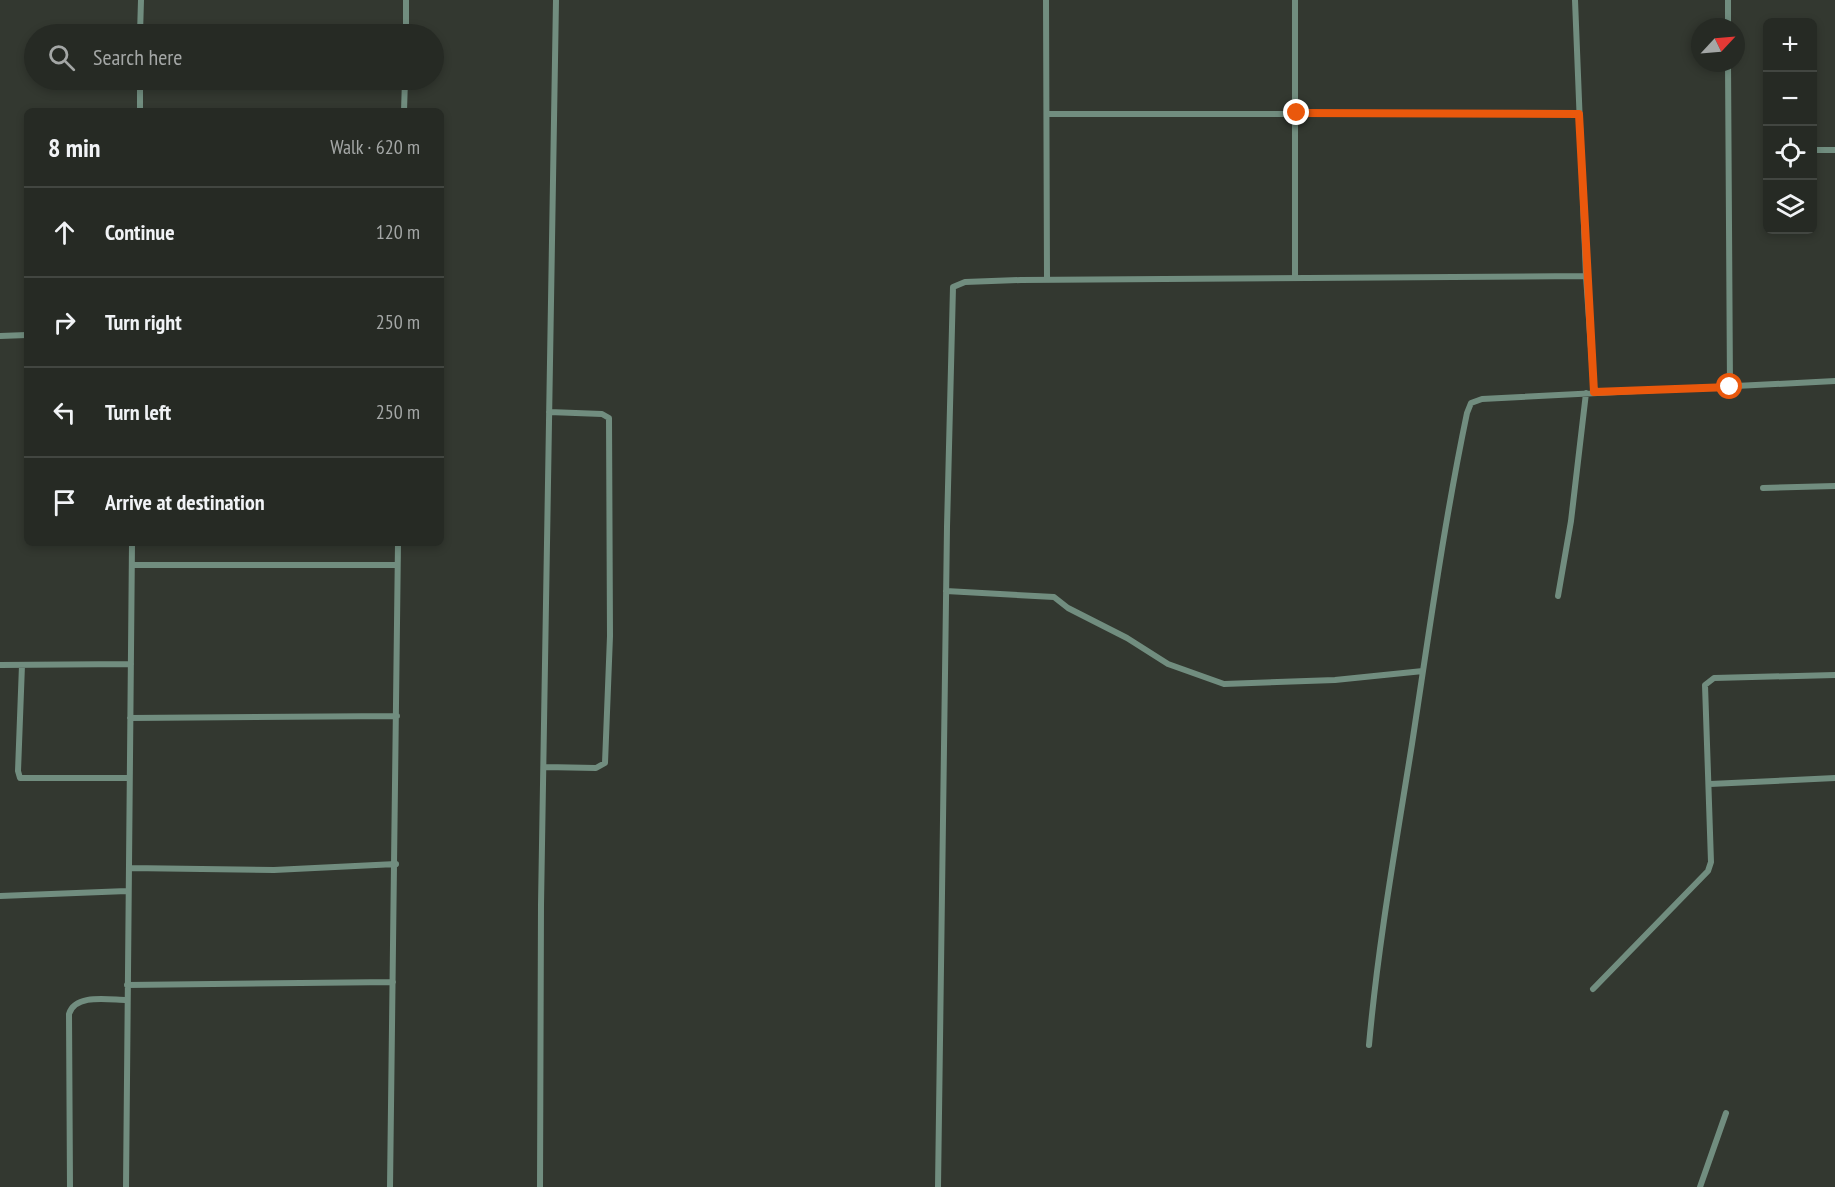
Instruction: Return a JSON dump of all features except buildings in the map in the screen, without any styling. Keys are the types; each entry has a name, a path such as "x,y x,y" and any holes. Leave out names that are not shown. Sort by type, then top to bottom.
{"street":[{"path":"141,0 141,24"},
{"path":"406,0 406,24"},
{"path":"540,1187 556,0"},
{"path":"1046,0 1047,280"},
{"path":"1295,0 1297,113 1295,278"},
{"path":"1575,0 1586,276 1594,392"},
{"path":"1728,0 1728,18"},
{"path":"1728,72 1730,387"},
{"path":"140,90 140,108"},
{"path":"404,108 405,90"},
{"path":"1047,114 1579,114"},
{"path":"1817,150 1835,150"},
{"path":"938,1187 946,591 953,288 965,282 1047,280 1586,276"},
{"path":"0,336 24,335"},
{"path":"1369,1045 1381,940 1451,490 1471,403 1482,399 1594,392 1835,381"},
{"path":"1558,596 1571,521 1586,393"},
{"path":"545,767 596,768 605,764 610,636 610,422 607,415 602,414 549,412"},
{"path":"1763,488 1835,486"},
{"path":"126,1187 132,546"},
{"path":"390,1187 396,864 398,546"},
{"path":"132,564 397,565"},
{"path":"946,591 1054,597 1068,609 1127,638 1168,664 1224,684 1335,680 1423,671"},
{"path":"0,665 131,664"},
{"path":"22,665 18,771 20,778 129,778"},
{"path":"1593,989 1707,871 1712,848 1705,685 1707,681 1714,678 1835,675"},
{"path":"130,718 397,716"},
{"path":"1710,784 1835,778"},
{"path":"129,868 274,870 396,864"},
{"path":"0,896 128,891"},
{"path":"127,985 393,982"},
{"path":"70,1187 69,1014 71,1007 81,1001 127,1000"},
{"path":"1700,1187 1726,1113"}],"route":[{"path":"1297,113 1579,114 1594,392 1730,387"}]}
